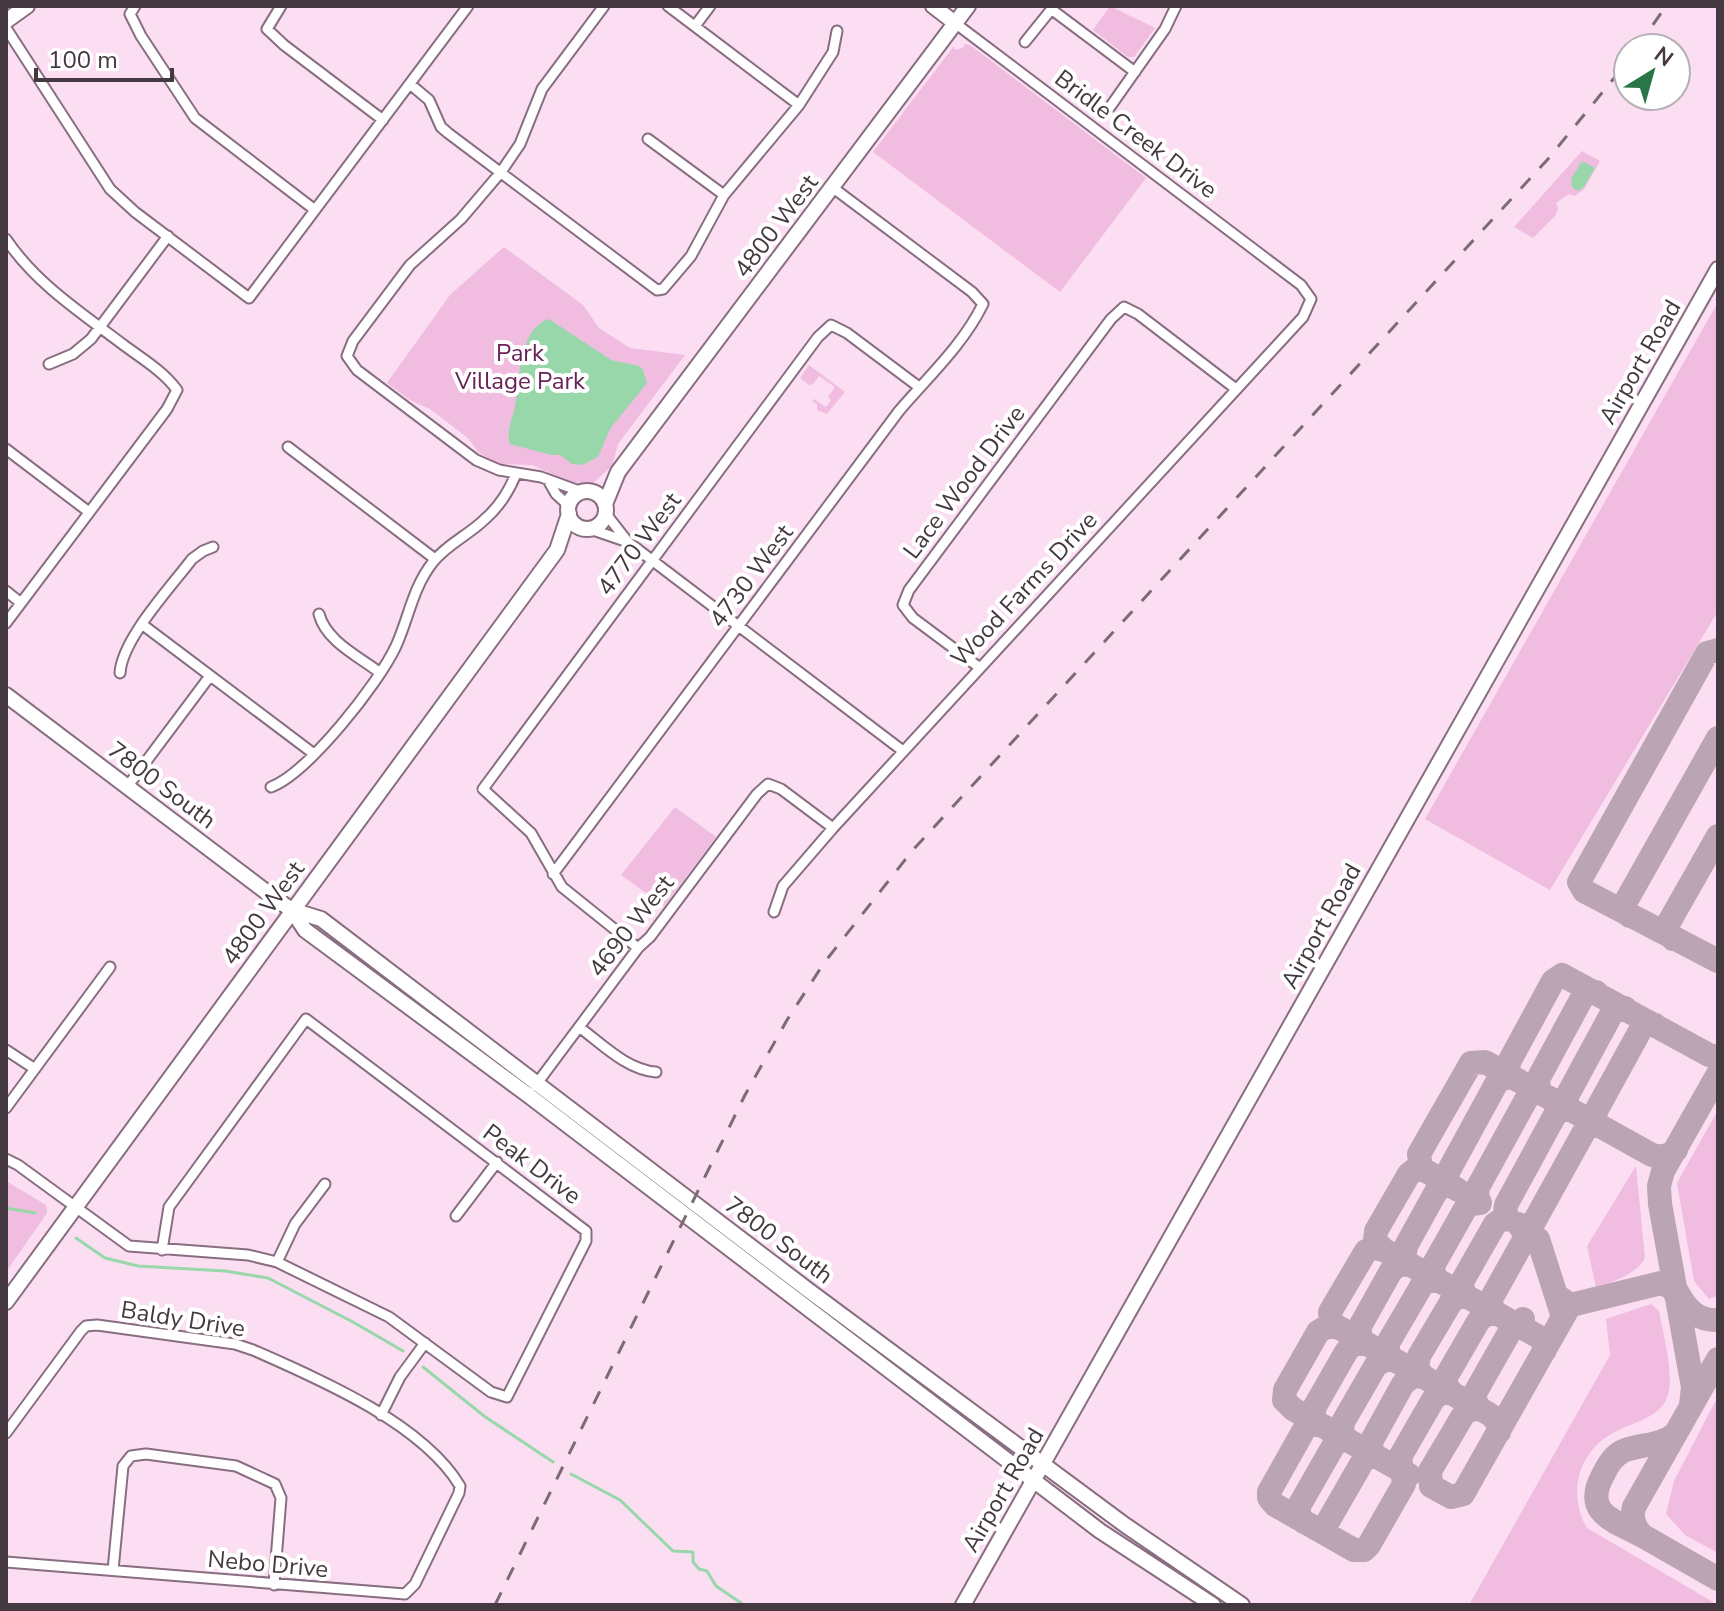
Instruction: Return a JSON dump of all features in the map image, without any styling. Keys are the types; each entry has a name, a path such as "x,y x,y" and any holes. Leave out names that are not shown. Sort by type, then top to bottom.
{"main road":[{"path":"6,21 27,6"},
{"name":"Bridle Creek Drive","path":"933,6 955,23"},
{"name":"4800 West","path":"6,1302 557,550 601,524 618,472 968,6"},
{"name":"Airport Road","path":"963,1605 1718,269"},
{"name":"4800 West","path":"557,550 574,496 618,472"},
{"path":"585,492 600,496 606,509"},
{"path":"569,510 575,525 588,529"},
{"name":"7800 South","path":"6,695 292,910 321,919 808,1290 1125,1525 1242,1605"},
{"name":"7800 South","path":"292,910 305,930 528,1095 1100,1531 1213,1605"}],"street":[{"path":"281,6 267,29 383,120"},
{"path":"6,28 110,189 120,200 249,298 468,6"},
{"path":"585,492 548,480 499,470 476,460 357,370 347,356 353,341 410,265 461,219 501,172 520,144 542,89 604,6"},
{"path":"668,6 799,105"},
{"path":"695,26 710,6"},
{"path":"1110,107 1165,29 1176,6"},
{"path":"1025,42 1053,8 1135,72"},
{"path":"132,10 141,36 195,118 315,210"},
{"name":"Bridle Creek Drive","path":"955,23 1301,285 1311,299"},
{"path":"410,84 429,100 441,127 657,290 668,286 691,256 724,195 799,105 833,52 837,31"},
{"path":"648,139 724,195"},
{"name":"4730 West","path":"553,874 919,387 953,350 983,304 972,292 832,187"},
{"path":"49,364 73,354 100,327 168,236"},
{"path":"6,623 167,409 177,390 160,372 38,278 7,242"},
{"name":"Wood Farms Drive","path":"774,912 783,886 833,828 1303,317 1311,299"},
{"name":"Lace Wood Drive","path":"980,668 913,618 903,605 909,590 1111,319 1124,307 1138,314 1236,389"},
{"name":"4770 West","path":"553,874 531,833 483,789 818,337 831,325 847,333 919,387"},
{"path":"288,447 435,559"},
{"path":"6,449 89,512"},
{"path":"271,787 290,777 334,734 396,646 418,585 435,559 485,520 506,494 516,474"},
{"path":"548,480 569,510"},
{"path":"606,509 628,542"},
{"path":"588,529 628,542 903,751"},
{"path":"120,673 125,649 192,559 213,547"},
{"path":"6,591 21,603"},
{"path":"319,614 322,625 331,636 379,672"},
{"path":"143,625 314,754"},
{"path":"127,787 210,676"},
{"name":"4690 West","path":"528,1095 638,948 650,937 757,794 768,784 781,789 833,828"},
{"path":"553,874 571,895 638,948"},
{"path":"6,1108 110,967"},
{"name":"Peak Drive","path":"162,1250 169,1207 306,1019 586,1231 586,1241 507,1397 491,1392 425,1343"},
{"path":"579,1027 631,1065 656,1072"},
{"path":"6,1050 35,1069"},
{"path":"6,1159 129,1246 234,1253 277,1262 389,1317 425,1343 400,1377 381,1415"},
{"path":"456,1216 497,1162"},
{"path":"277,1262 295,1224 325,1184"},
{"name":"Baldy Drive","path":"6,1433 81,1331 86,1326 97,1325 235,1344 253,1350 410,1432 460,1486"},
{"path":"113,1570 121,1473 131,1456 146,1454 236,1466 275,1484 281,1498 274,1585"},
{"name":"Nebo Drive","path":"6,1562 405,1594 411,1589 460,1486"},
{"path":"360,1604 361,1592"}],"green space":[{"path":"1110,6 1155,28 1134,57 1128,57 1093,30"},
{"path":"964,44 970,45 1146,178 1060,292 873,152 954,46 957,50"},
{"path":"1582,151 1600,161 1584,189 1556,203 1555,216 1533,238 1514,227"},
{"name":"Park Village Park","path":"504,247 583,305 599,328 630,348 685,355 618,444 612,466 593,483 570,482 532,465 498,464 478,452 468,438 430,409 410,400 387,383 450,295"},
{"path":"1718,302 1718,611 1550,890 1425,819"},
{"path":"809,365 845,392 827,414 817,410 817,404 812,401 814,399 826,407 835,387 819,376 809,385 800,378"},
{"path":"675,807 716,837 664,906 621,875"},
{"path":"1718,1110 1718,1296 1709,1299 1694,1281 1677,1183"},
{"path":"1636,1166 1645,1258 1630,1273 1596,1287 1587,1246"},
{"path":"6,1181 46,1205 47,1213 6,1272"},
{"path":"1651,1304 1659,1311 1666,1345 1670,1383 1668,1393 1655,1413 1613,1433 1591,1451 1579,1475 1577,1488 1581,1515 1587,1528 1718,1605 1469,1605 1610,1355 1606,1319"},
{"path":"1718,1396 1718,1553 1685,1535 1666,1514 1674,1481"}],"shaded area":[{"path":"1582,161 1595,168 1584,187 1578,191 1572,187 1571,179"},
{"path":"549,319 611,360 639,366 647,383 610,429 598,457 582,465 572,464 560,455 510,444 509,429 526,344 531,333"}],"waterway":[{"path":"6,1208 35,1213"},
{"path":"76,1238 105,1258 138,1266 225,1271 268,1278 403,1351"},
{"path":"423,1367 484,1416 553,1462"},
{"path":"571,1474 620,1500 673,1551 693,1552 693,1562 699,1569 707,1571 716,1586 744,1605"}],"taxiway":[{"path":"1718,650 1707,653 1579,882 1584,891 1718,961"},
{"path":"1630,916 1625,910 1625,903 1718,738"},
{"path":"1673,939 1667,931 1668,924 1718,836"},
{"path":"1676,1150 1664,1157 1652,1155 1512,1077 1508,1070 1509,1062 1553,981 1562,975 1709,1055 1718,1057"},
{"path":"1304,1522 1299,1515 1299,1506 1335,1443 1346,1439 1343,1422 1376,1365 1393,1360 1388,1352 1388,1343 1422,1285 1428,1281 1438,1281 1433,1272 1434,1264 1465,1209 1471,1204 1480,1203 1478,1187 1527,1098 1533,1093 1541,1093 1537,1081 1583,996 1596,992"},
{"path":"1423,1377 1417,1367 1419,1356 1451,1302 1458,1297 1467,1297 1462,1289 1463,1280 1495,1224 1509,1219 1505,1213 1506,1205 1555,1115 1563,1109 1571,1110 1567,1096 1612,1013 1625,1008"},
{"path":"1512,1077 1502,1078 1496,1084 1448,1172 1447,1179 1451,1186 1437,1190 1406,1246 1404,1257 1409,1264 1399,1265 1391,1271 1359,1328 1362,1343 1352,1345 1346,1352 1314,1408 1317,1423 1305,1428 1269,1492 1269,1498 1275,1505 1354,1550 1364,1550 1369,1545 1404,1484 1400,1457 1434,1398 1441,1393 1452,1393 1446,1385 1446,1377 1479,1320 1487,1314 1497,1314 1492,1308 1491,1299 1524,1240 1524,1232 1519,1225 1527,1226 1534,1222 1585,1130 1590,1126 1599,1126 1595,1120 1596,1111 1641,1029 1648,1024 1655,1025"},
{"path":"1458,1190 1421,1168 1419,1154 1471,1063 1485,1062 1512,1077"},
{"path":"1691,1405 1693,1387 1659,1186 1663,1171 1718,1074"},
{"path":"1384,1250 1375,1241 1376,1231 1409,1174 1414,1170 1423,1170"},
{"path":"1518,1224 1538,1239 1563,1317"},
{"path":"1479,1409 1331,1323 1330,1312 1366,1251 1374,1248 1384,1250 1539,1337 1545,1350"},
{"path":"1557,1296 1571,1305 1661,1283 1671,1287 1677,1296"},
{"path":"1678,1293 1694,1313 1705,1319 1718,1320"},
{"path":"1499,1432 1499,1427 1495,1420 1486,1412 1477,1408 1465,1412 1430,1471 1431,1486 1451,1497 1463,1494 1570,1305"},
{"path":"1479,1409 1475,1393 1513,1326 1523,1319"},
{"path":"1335,1327 1326,1327 1318,1332 1285,1390 1284,1400 1293,1409 1409,1475"},
{"path":"1718,1359 1634,1507 1633,1515 1635,1526 1643,1536 1718,1579"},
{"path":"1315,1528 1326,1525 1364,1459 1374,1455 1372,1440 1403,1384 1413,1376 1423,1377"},
{"path":"1643,1536 1604,1514 1596,1498 1598,1488 1609,1464 1619,1453 1658,1443 1676,1433"}],"railway":[{"path":"1648,32 1666,6"},
{"path":"495,1605 745,1095 787,1020 824,963 912,851 1548,159 1612,81"}]}
